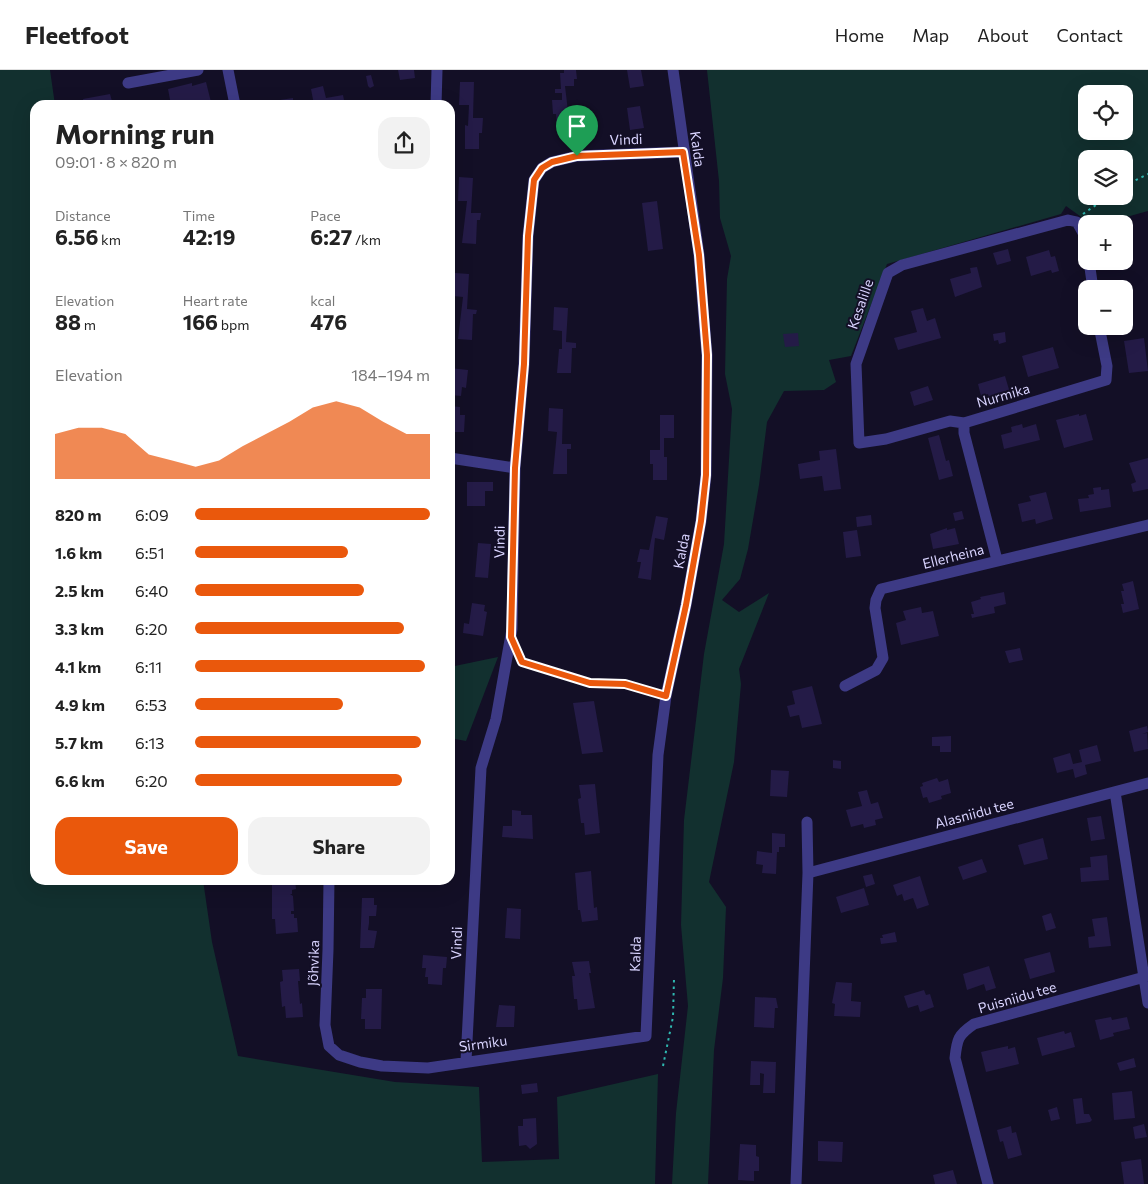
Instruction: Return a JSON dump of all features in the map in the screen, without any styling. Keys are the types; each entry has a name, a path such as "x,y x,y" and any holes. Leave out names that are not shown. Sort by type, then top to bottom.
{"street":[{"path":"128,82 198,70"},
{"path":"228,70 234,100"},
{"path":"436,100 437,70"},
{"name":"Kalda","path":"646,1036 658,755 666,696 686,605 701,521 706,475 707,355 699,255 683,152 673,70"},
{"name":"Vindi","path":"466,1061 481,768 496,719 511,637 515,468 524,364 528,236 534,180 542,168 552,162 577,156 683,152"},
{"path":"1068,220 1078,224"},
{"name":"Kesalille","path":"964,423 950,421 886,439 859,443 856,364 886,277 892,269 902,265 1068,220"},
{"name":"Nurmika","path":"997,560 964,433 964,423 1106,380 1107,366 1101,335"},
{"path":"455,459 515,468"},
{"name":"Ellerheina","path":"845,686 876,670 883,658 875,608 881,589 1148,525"},
{"name":"Alasniidu tee","path":"808,873 1148,783"},
{"path":"1115,792 1146,976 1148,1003"},
{"path":"796,1184 808,873 807,822"},
{"name":"Jõhvika","path":"328,1046 325,1025 329,885"},
{"name":"Puisniidu tee","path":"988,1184 955,1058 956,1043 961,1033 974,1024 1146,976"},
{"name":"Sirmiku","path":"328,1046 339,1055 360,1062 382,1066 428,1068 646,1036"}],"path":[{"path":"1133,182 1148,174"},
{"path":"1068,220 1072,216 1082,215 1096,205"},
{"path":"511,637 522,662 590,683 625,684 666,696"},
{"path":"663,1066 673,1017 674,979"}],"green space":[{"path":"0,70 50,70 54,100 30,100 30,885 204,885 212,942 238,1056 395,1082 479,1087 482,1162 559,1159 557,1097 658,1074 655,1184 0,1184"},
{"path":"707,70 1148,70 1148,211 1133,215 1078,215 1066,206 1061,214 887,264 851,356 829,360 836,382 824,390 784,391 767,422 748,549 740,579 722,600 739,612 769,593 739,669 741,684 734,762 709,882 726,907 723,978 714,1050 708,1184 672,1184 676,1113 688,1006 681,925 684,820 704,654 724,544 732,409 725,374 727,279 731,256 720,218 719,181"},
{"path":"498,657 466,741 455,739 455,666"}],"building":[{"path":"398,70 414,70 415,78 400,80"},
{"path":"564,70 576,70 577,79 574,79 574,86 565,86 570,128 557,129 556,114 553,114 552,100 562,100 562,93 555,93 555,89 561,89 560,73 564,73"},
{"path":"627,70 641,70 644,86 630,88"},
{"path":"371,75 374,86 370,88 366,76"},
{"path":"206,82 210,100 170,100 168,89 192,83 192,86"},
{"path":"460,82 474,82 473,118 483,118 482,133 479,133 479,149 465,149 465,125 468,126 469,105 459,105"},
{"path":"323,86 326,98 343,95 344,100 313,100 311,89"},
{"path":"110,94 112,100 83,100"},
{"path":"640,106 644,128 630,130 627,108"},
{"path":"459,177 473,178 471,213 481,213 480,220 477,220 476,244 462,243 467,201 458,201"},
{"path":"657,201 663,249 648,251 642,203"},
{"path":"1008,249 1011,261 997,265 993,253"},
{"path":"1049,250 1051,257 1055,256 1059,271 1052,273 1051,270 1031,276 1026,257"},
{"path":"977,267 982,287 955,297 950,279 971,273 970,268"},
{"path":"455,273 469,274 467,309 477,310 476,314 473,314 472,340 458,339 463,297 455,296"},
{"path":"554,307 568,308 566,342 576,343 576,348 572,348 571,373 557,373 559,349 562,349 562,331 553,330"},
{"path":"923,308 927,321 935,318 941,338 898,350 894,338 917,332 911,311"},
{"path":"1005,332 1006,342 999,344 998,340 994,341 993,334"},
{"path":"798,333 799,346 785,347 783,334"},
{"path":"1144,338 1148,371 1129,373 1124,341"},
{"path":"1053,347 1059,368 1028,377 1022,356"},
{"path":"455,369 468,370 466,388 462,387 461,396 455,395"},
{"path":"1005,376 1010,393 989,399 988,394 981,396 978,384"},
{"path":"928,386 933,400 914,406 910,392"},
{"path":"455,406 460,407 460,415 465,415 464,432 455,432"},
{"path":"549,408 563,409 562,444 571,444 571,449 567,449 567,474 553,474 557,432 548,431"},
{"path":"1079,414 1079,416 1086,414 1093,440 1064,448 1056,420"},
{"path":"660,415 674,415 674,438 664,438 664,457 667,457 667,480 653,480 653,464 650,464 650,450 660,450"},
{"path":"1022,424 1023,428 1036,424 1040,440 1004,449 1001,435 1012,432 1011,427"},
{"path":"939,435 946,461 949,460 953,476 939,480 928,438"},
{"path":"836,449 841,489 824,491 822,476 800,479 798,464 820,460 819,451"},
{"path":"1148,458 1148,489 1133,492 1131,484 1136,482 1129,463"},
{"path":"467,482 493,482 493,491 485,491 485,506 467,506"},
{"path":"1101,487 1101,490 1109,489 1111,507 1080,512 1078,499 1089,498 1088,495 1094,494 1093,488"},
{"path":"1046,492 1053,519 1036,524 1035,519 1022,522 1018,504 1031,501 1029,496"},
{"path":"962,511 964,519 955,521 953,513"},
{"path":"871,515 872,525 857,527 856,517"},
{"path":"656,516 668,518 664,540 655,538 651,580 638,578 641,562 637,562 640,549 649,550"},
{"path":"947,528 947,530 955,528 959,544 933,549 930,534"},
{"path":"857,530 861,556 846,558 843,532"},
{"path":"478,543 491,544 488,578 475,577"},
{"path":"1133,581 1139,609 1123,613 1121,604 1124,604 1121,591 1124,591 1122,584"},
{"path":"1004,592 1006,604 994,607 995,613 972,618 971,614 974,614 971,602 981,599 980,597"},
{"path":"472,603 485,605 484,611 487,612 483,636 463,633 464,623 469,624"},
{"path":"921,607 922,613 933,611 939,636 901,645 896,623 906,620 903,611"},
{"path":"1020,648 1023,660 1009,663 1005,651"},
{"path":"812,686 822,724 802,728 799,715 790,717 787,706 795,704 792,691"},
{"path":"594,701 603,752 582,754 573,703"},
{"path":"1147,726 1148,732 1142,734 1147,733 1148,749 1134,752 1129,731"},
{"path":"951,736 951,752 940,752 940,746 932,746 932,737"},
{"path":"1097,745 1101,761 1085,765 1087,774 1075,778 1073,769 1057,773 1053,758 1070,753 1073,764 1082,762 1079,750"},
{"path":"833,760 841,761 841,769 833,768"},
{"path":"771,770 789,771 787,797 770,796"},
{"path":"937,778 939,782 948,779 951,793 941,796 942,799 929,803 927,797 923,798 920,787 923,786 922,783"},
{"path":"595,784 600,833 585,835 584,823 581,823 578,799 581,798 579,785"},
{"path":"867,790 871,804 878,802 883,818 875,820 876,825 864,828 863,824 851,827 846,810 862,806 858,792"},
{"path":"512,810 521,811 521,815 532,815 533,839 502,837 503,826 512,826"},
{"path":"1101,816 1105,839 1091,841 1087,818"},
{"path":"772,833 785,834 785,847 779,847 779,852 777,852 776,874 762,873 763,865 756,864 757,851 772,853"},
{"path":"1043,838 1048,859 1024,865 1018,845"},
{"path":"1107,855 1109,880 1081,882 1080,868 1091,867 1090,857"},
{"path":"982,859 987,872 963,880 958,867"},
{"path":"591,871 594,908 597,907 598,920 582,922 580,910 578,910 575,873"},
{"path":"872,874 875,884 866,887 863,876"},
{"path":"920,876 929,905 917,909 913,898 904,901 902,894 897,896 893,885"},
{"path":"272,885 296,885 296,889 292,890 292,894 290,894 293,896 294,911 291,911 291,914 294,914 294,918 297,918 298,932 276,934 275,919 272,919"},
{"path":"864,888 869,905 841,913 836,897"},
{"path":"362,898 374,898 374,905 377,905 376,916 369,916 368,930 377,931 374,948 360,948"},
{"path":"507,908 521,909 520,939 505,938"},
{"path":"1051,913 1056,928 1046,931 1042,916"},
{"path":"1107,917 1111,946 1089,948 1088,937 1095,936 1092,919"},
{"path":"895,932 897,942 881,944 880,938 883,938 882,935"},
{"path":"1050,952 1055,972 1030,979 1024,959"},
{"path":"423,955 447,957 446,968 443,968 442,985 428,984 428,977 425,977 426,968 422,968"},
{"path":"589,961 591,973 589,973 595,1008 578,1010 577,999 574,999 572,976 575,976 572,962"},
{"path":"989,966 996,988 986,991 984,984 967,990 963,974"},
{"path":"299,969 300,981 298,981 303,1017 286,1018 285,1006 282,1007 280,982 283,981 282,970"},
{"path":"836,982 852,983 851,1001 861,1002 860,1017 834,1016 835,1004 832,1003"},
{"path":"366,989 382,989 381,1029 365,1029 365,1019 361,1019 362,998 366,998"},
{"path":"924,990 926,995 930,994 934,1007 920,1012 918,1005 908,1008 904,996"},
{"path":"755,997 776,998 778,1008 775,1008 774,1028 754,1027"},
{"path":"499,1005 515,1006 514,1027 496,1027"},
{"path":"1111,1017 1112,1020 1127,1017 1130,1029 1113,1033 1114,1036 1100,1040 1095,1020"},
{"path":"1064,1031 1065,1034 1071,1032 1075,1047 1042,1056 1037,1038"},
{"path":"1008,1046 1008,1049 1015,1047 1019,1064 986,1072 981,1052"},
{"path":"1134,1058 1136,1067 1120,1071 1117,1063"},
{"path":"751,1061 776,1062 775,1093 763,1093 764,1074 760,1073 760,1085 750,1085"},
{"path":"537,1083 538,1092 522,1094 521,1085"},
{"path":"1132,1091 1135,1118 1114,1120 1112,1093"},
{"path":"1082,1098 1084,1114 1089,1114 1092,1120 1076,1124 1073,1099"},
{"path":"1057,1107 1060,1119 1051,1121 1048,1110"},
{"path":"536,1118 537,1144 530,1149 526,1145 519,1146 518,1126 523,1126 523,1119"},
{"path":"1144,1124 1147,1137 1135,1139 1133,1127"},
{"path":"1011,1126 1012,1133 1016,1132 1022,1155 1008,1159 1003,1141 1000,1142 997,1130"},
{"path":"818,1141 843,1142 842,1162 818,1161"},
{"path":"740,1144 756,1145 756,1156 759,1157 759,1171 754,1171 754,1181 738,1180"},
{"path":"1141,1159 1144,1184 1124,1184 1121,1162"},
{"path":"953,1170 957,1184 935,1184 933,1175"}],"route":[{"path":"683,152 699,255 707,355 706,475 701,521 686,605 666,696 625,684 590,683 522,662 511,637 515,468 524,364 531,198 534,180 542,168 552,162 577,156 683,152"}]}
